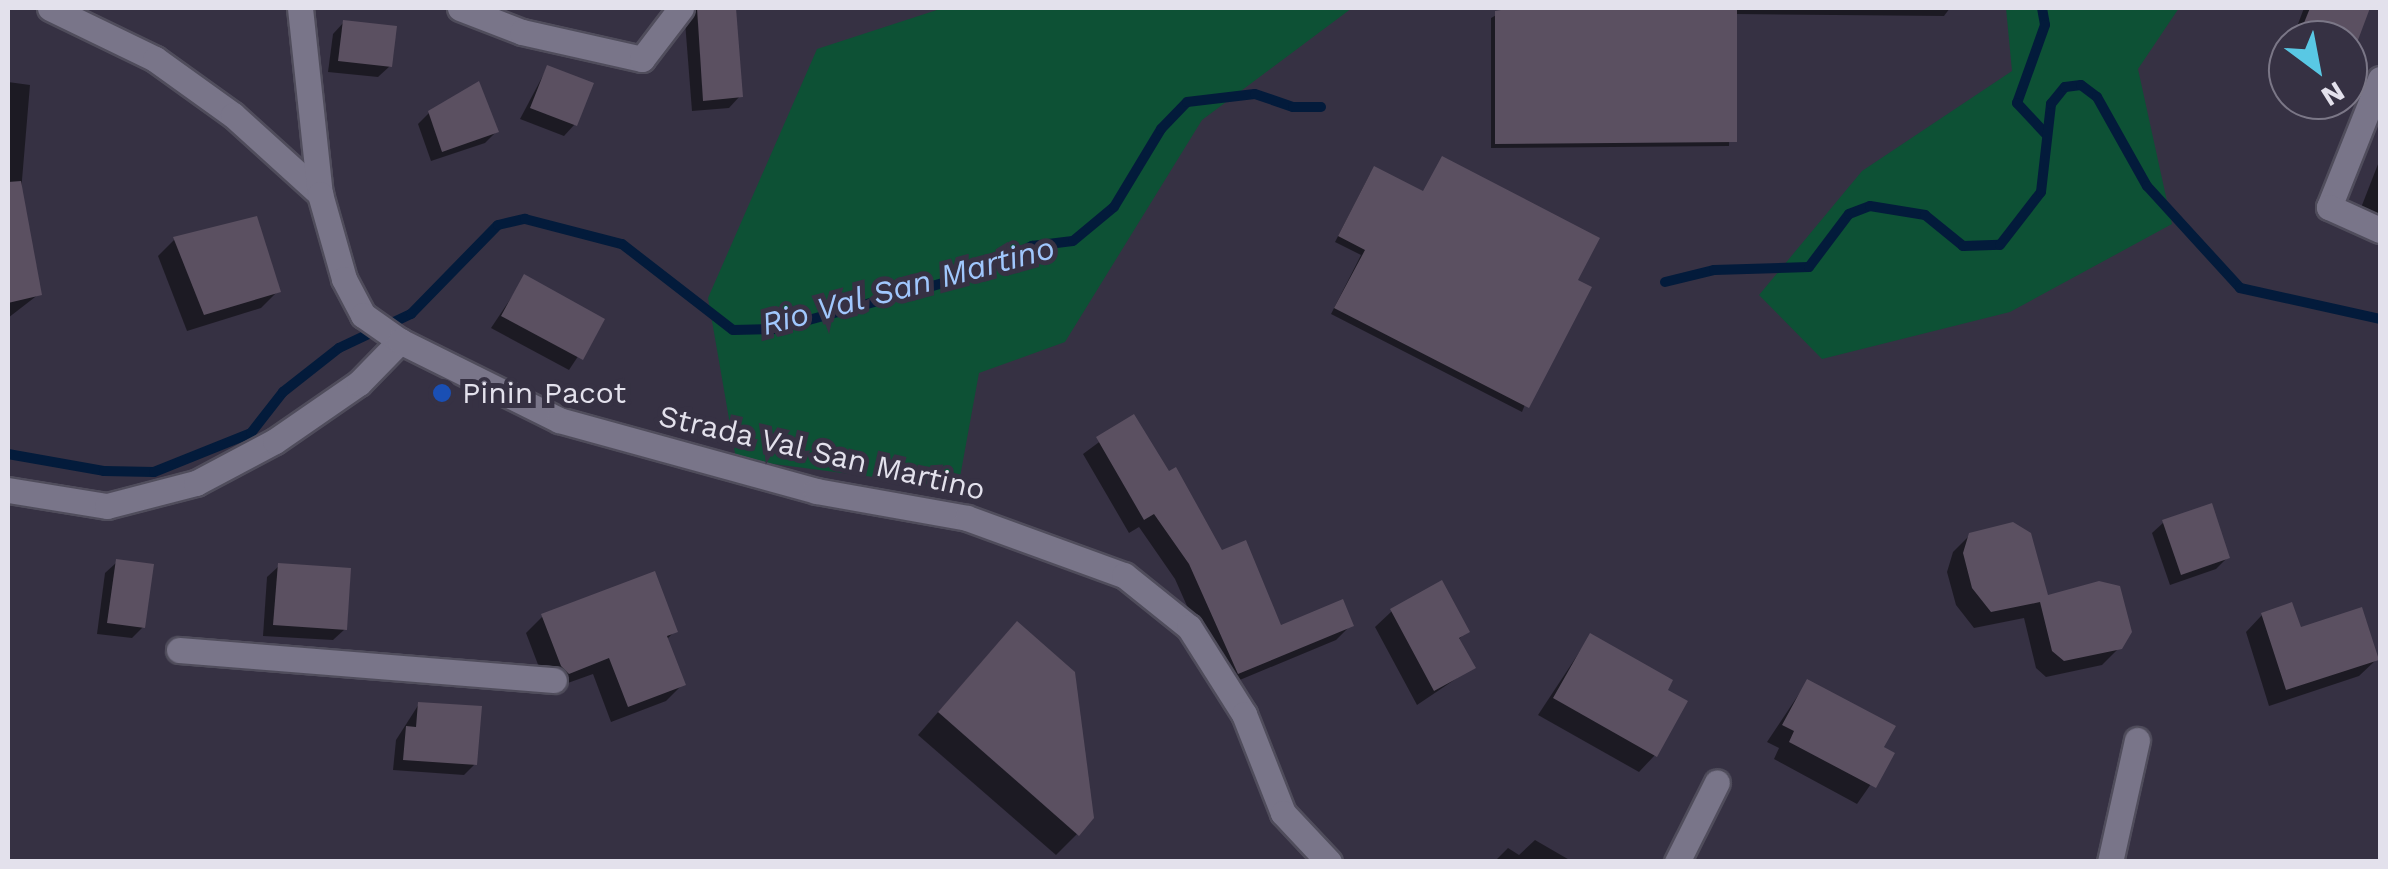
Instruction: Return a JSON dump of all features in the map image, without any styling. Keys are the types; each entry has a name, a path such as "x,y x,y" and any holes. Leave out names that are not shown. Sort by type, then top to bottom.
{"street":[{"path":"50,8 75,14 155,60 233,115 320,194"},
{"name":"Strada Val San Martino","path":"300,8 320,194 344,279 363,316 400,341 558,420 816,491 967,518 1124,574 1189,627 1244,714 1283,813 1329,862"},
{"path":"460,8 522,32 642,59 681,8"},
{"path":"2380,79 2329,206 2380,230"},
{"path":"8,490 107,506 196,483 275,441 359,383 400,341"},
{"path":"179,650 554,680"},
{"path":"2110,862 2136,740"},
{"path":"1677,862 1718,782"}],"green space":[{"path":"943,8 1352,8 1202,120 1065,342 979,373 958,488 736,459 708,298 817,49"},
{"path":"2006,8 2179,8 2138,69 2172,224 2010,312 1822,359 1759,295 1862,171 2012,71"}],"building":[{"path":"697,8 736,8 743,97 703,101"},
{"path":"1737,8 1737,142 1495,144 1495,11"},
{"path":"2310,8 2370,8 2366,20 2305,20"},
{"path":"343,20 397,26 392,67 338,61"},
{"path":"547,65 594,83 577,126 530,108"},
{"path":"479,81 499,132 442,152 428,111"},
{"path":"1442,156 1600,238 1578,280 1592,287 1529,408 1334,308 1365,250 1338,236 1374,166 1423,191"},
{"path":"21,181 42,295 8,303 8,182"},
{"path":"257,216 281,292 204,315 173,237"},
{"path":"524,274 605,319 583,360 501,316"},
{"path":"1134,414 1169,471 1176,467 1222,550 1246,540 1281,625 1343,599 1354,626 1238,674 1189,564 1154,514 1144,520 1096,437"},
{"path":"2212,503 2230,558 2181,575 2162,520"},
{"path":"2013,522 2031,533 2048,595 2099,581 2120,586 2132,632 2122,649 2064,661 2052,651 2040,602 1991,612 1972,588 1963,553 1969,533"},
{"path":"116,559 154,564 145,628 107,623"},
{"path":"278,563 351,568 347,630 273,625"},
{"path":"655,571 678,632 667,636 686,685 628,707 609,658 569,674 561,666 541,614"},
{"path":"1442,580 1470,632 1459,638 1476,668 1434,691 1390,609"},
{"path":"2292,602 2301,627 2362,607 2379,660 2286,690 2261,613"},
{"path":"1017,621 1075,672 1094,818 1079,836 938,712"},
{"path":"1590,633 1673,680 1668,690 1688,701 1657,757 1553,698"},
{"path":"1807,679 1896,726 1884,747 1895,753 1876,788 1789,742 1794,731 1782,725"},
{"path":"418,702 482,706 477,765 403,760 406,726 416,727"}],"waterway":[{"path":"2042,8 2045,25 2017,103 2045,133"},
{"name":"Rio Val San Martino","path":"1665,282 1714,270 1809,267 1849,214 1870,206 1925,215 1963,246 2000,245 2041,192 2051,104 2065,87 2081,85 2097,97 2147,186 2240,288 2380,319"},
{"name":"Rio Val San Martino","path":"8,454 104,471 154,472 251,433 283,392 339,348 411,314 498,225 525,219 622,244 733,330 776,329 972,275 1032,246 1073,241 1114,207 1161,129 1187,102 1255,94 1293,107 1321,107"}],"place":[{"name":"Pinin Pacot","path":"442,393"}]}
